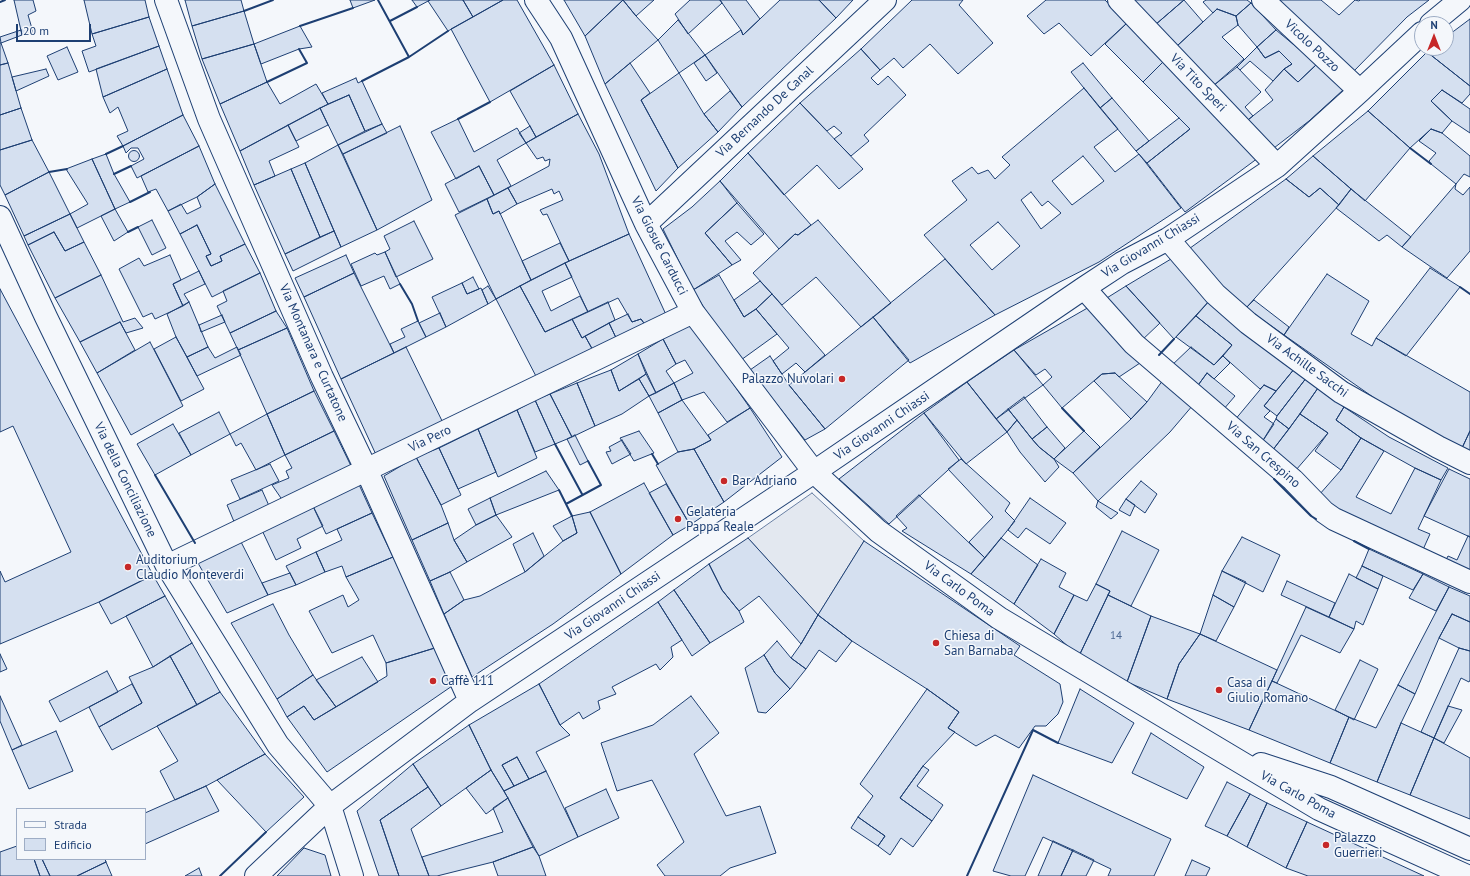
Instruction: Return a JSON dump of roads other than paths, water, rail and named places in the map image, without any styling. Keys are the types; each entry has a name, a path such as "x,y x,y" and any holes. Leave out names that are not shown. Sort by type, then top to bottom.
{"street":[{"name":"Via Montanara e Curtatone","path":"166,0 209,119 319,370 366,469 470,701"},
{"name":"Via Giosuè Carducci","path":"536,0 561,38 646,224 692,312 814,472"},
{"name":"Via Bernando De Canal","path":"646,224 885,0"},
{"name":"Via Tito Speri","path":"1119,0 1277,166"},
{"name":"Vicolo Pozzo","path":"1263,0 1360,91"},
{"path":"1441,16 1460,0"},
{"name":"Via Giovanni Chiassi","path":"256,876 330,806 470,701 814,472 1084,288 1122,263 1168,239 1277,166 1414,40"},
{"name":"Via della Conciliazione","path":"0,217 46,316 167,566 278,746 330,806 352,876"},
{"name":"Via Achille Sacchi","path":"1168,239 1215,294 1248,323 1341,392 1470,463"},
{"name":"Via San Crespino","path":"1084,288 1134,344 1293,480 1324,512 1334,519 1470,582"},
{"name":"Via Pero","path":"167,566 692,312"},
{"name":"Via Carlo Poma","path":"814,472 878,531 999,618 1319,809 1467,876"},
{"name":"Via Carlo Poma","path":"1220,750 1331,787 1470,849"}],"place":[{"name":"Palazzo Nuvolari","path":"842,379"},
{"name":"Bar Adriano","path":"724,481"},
{"name":"Gelateria Pappa Reale","path":"678,519"},
{"name":"Auditorium Claudio Monteverdi","path":"128,567"},
{"name":"Chiesa di San Barnaba","path":"936,643"},
{"name":"Caffè 111","path":"433,681"},
{"name":"Casa di Giulio Romano","path":"1219,690"},
{"name":"Palazzo Guerrieri","path":"1326,845"}]}
